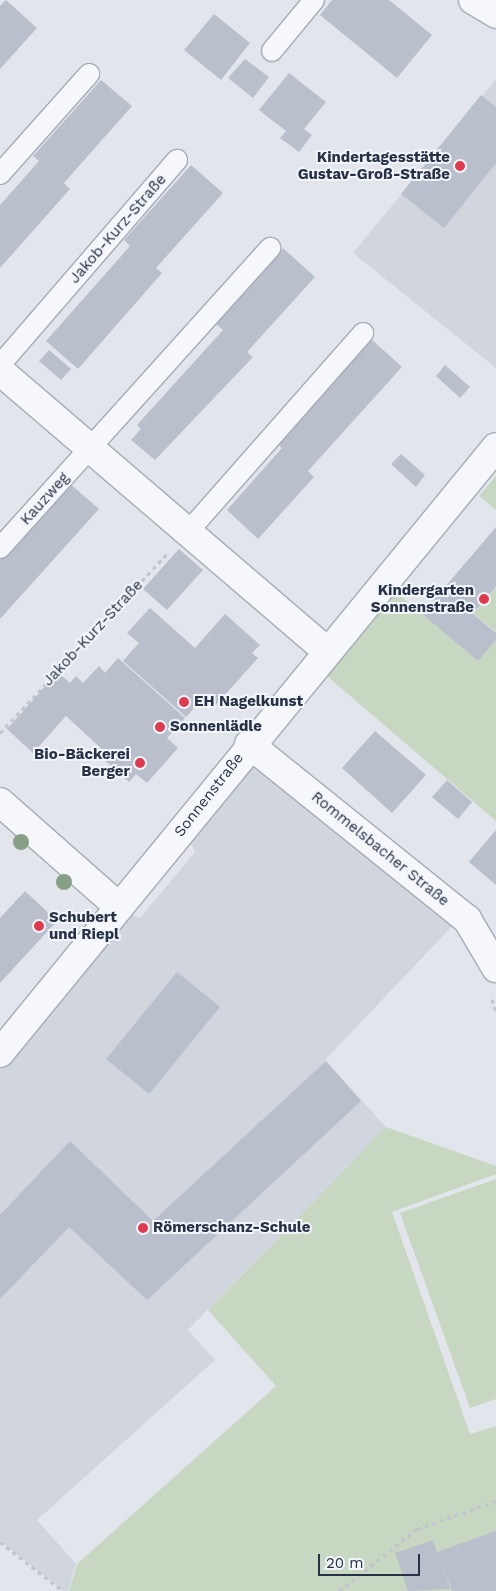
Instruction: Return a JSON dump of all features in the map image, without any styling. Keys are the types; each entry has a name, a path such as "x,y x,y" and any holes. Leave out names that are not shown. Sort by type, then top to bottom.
{"street":[{"path":"473,0 496,14"},
{"path":"0,371 186,534 326,650"},
{"name":"Sonnenstraße","path":"0,1053 249,744 496,447"},
{"name":"Rommelsbacher Straße","path":"249,744 467,919 496,968"},
{"path":"2,809 119,907"}],"lane":[{"path":"272,51 314,0"},
{"path":"0,174 89,74"},
{"name":"Jakob-Kurz-Straße","path":"0,365 177,160"},
{"path":"89,450 270,248"},
{"path":"186,534 362,333"},
{"name":"Kauzweg","path":"0,548 89,450"}],"path":[{"name":"Jakob-Kurz-Straße","path":"0,733 186,534"},
{"path":"339,1591 417,1529 496,1501"},
{"path":"0,1542 63,1591"}],"shaded area":[{"name":"Kindertagesstätte Gustav-Groß-Straße","path":"496,79 496,368 353,253"},
{"name":"Römerschanz-Schule","path":"252,753 458,920 325,1060 386,1127 188,1330 215,1360 37,1520 76,1564 68,1591 63,1591 0,1541 0,1061 122,911 140,918 195,852 186,834"}],"green space":[{"path":"496,476 496,510 479,496"},
{"path":"496,588 496,632 474,614"},
{"path":"397,593 478,661 496,640 496,821 327,676"},
{"path":"386,1127 496,1166 496,1174 392,1212 470,1434 496,1426 496,1591 69,1591 77,1564 276,1386 208,1310"},
{"path":"496,1179 496,1399 470,1408 400,1213"}],"building":[{"path":"6,0 37,28 0,69 0,6"},
{"path":"332,0 389,0 432,35 397,78 320,15"},
{"path":"214,14 250,43 221,80 184,50"},
{"path":"245,59 269,77 253,98 228,78"},
{"path":"289,73 326,102 304,129 312,135 299,152 280,138 286,131 259,110"},
{"path":"101,80 132,106 64,183 70,189 0,268 0,205 39,161 33,156"},
{"path":"481,95 496,107 496,163 444,228 401,194"},
{"path":"191,165 223,193 156,268 162,273 78,369 46,341 130,246 124,240"},
{"path":"283,248 315,277 247,352 253,357 155,460 131,440 141,429 137,425 223,330 216,324"},
{"path":"370,338 402,367 308,471 314,477 258,539 227,510 282,448 276,443"},
{"path":"49,350 71,369 61,380 39,361"},
{"path":"445,365 470,387 460,398 436,376"},
{"path":"401,454 425,475 416,487 391,464"},
{"path":"68,482 99,509 0,619 0,558"},
{"path":"496,527 496,587 473,614 496,633 496,640 478,661 422,614"},
{"path":"179,549 203,570 167,610 143,589"},
{"path":"150,608 195,648 225,614 260,645 252,653 258,658 214,707 204,697 186,717 123,661 139,643 127,633"},
{"path":"118,658 185,718 167,738 178,748 147,783 136,774 129,782 99,755 103,750 66,716 33,753 7,729 58,672 70,683 76,676 83,683 99,666 105,673"},
{"path":"375,731 426,775 392,813 342,768"},
{"path":"447,780 472,802 458,819 432,797"},
{"path":"496,830 496,885 469,862"},
{"path":"25,891 57,921 0,983 0,918"},
{"path":"177,972 220,1007 149,1094 106,1059"},
{"path":"326,1061 361,1101 147,1300 69,1227 0,1299 0,1215 70,1141 153,1221"},
{"path":"496,1531 496,1591 452,1591 442,1564 450,1589 408,1591 395,1553 433,1540 437,1552"}],"place":[{"name":"Kindertagesstätte Gustav-Groß-Straße","path":"460,166"},
{"name":"Kindergarten Sonnenstraße","path":"484,599"},
{"name":"EH Nagelkunst","path":"184,702"},
{"name":"Sonnenlädle","path":"160,727"},
{"name":"Bio-Bäckerei Berger","path":"140,763"},
{"name":"Schubert und Riepl","path":"39,926"},
{"name":"Römerschanz-Schule","path":"143,1228"}]}
